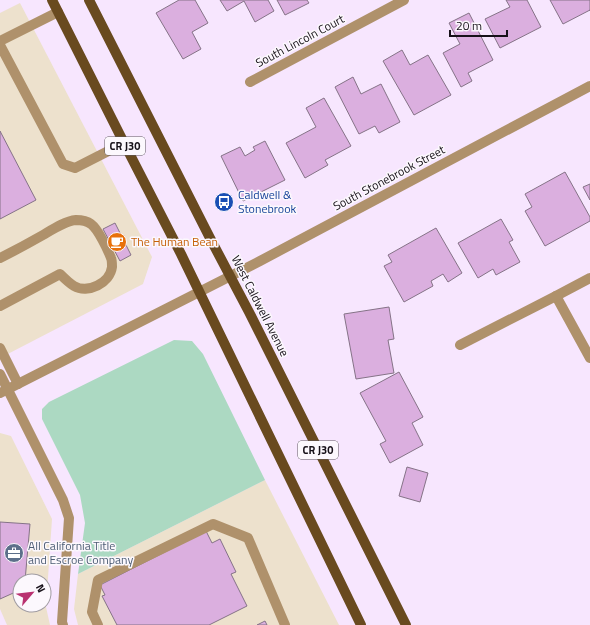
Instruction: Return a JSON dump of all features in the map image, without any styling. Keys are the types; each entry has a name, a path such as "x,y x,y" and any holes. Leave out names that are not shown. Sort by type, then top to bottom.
{"main road":[{"name":"CR J30","path":"52,0 200,292 361,625"},
{"name":"West Caldwell Avenue","path":"89,0 206,231 249,312 406,625"}],"street":[{"name":"South Lincoln Court","path":"250,82 404,0"},
{"path":"0,41 58,12"},
{"path":"0,45 63,164 75,168 124,143"},
{"name":"South Stonebrook Street","path":"4,391 200,292 590,86"},
{"path":"0,258 63,224 75,220 83,220 96,230 112,259 110,273 106,279 90,288 74,286 60,274 0,306"},
{"path":"460,345 590,278"},
{"path":"556,296 590,358"},
{"path":"0,348 18,384"},
{"path":"0,374 4,391 63,500 69,518 63,625"},
{"path":"98,625 92,612 98,580 213,524 248,538 285,625"}],"shaded area":[{"path":"20,3 152,257 143,284 0,358 0,13"},
{"path":"0,433 11,436 52,519 48,573 12,573 12,613 47,613 50,625 7,625 0,609"},
{"path":"265,480 339,625 78,625 74,609 78,574"}],"green space":[{"path":"174,340 192,341 203,354 265,480 78,574 85,523 80,495 42,419 42,409 49,402"}],"building":[{"path":"179,0 195,0 208,23 192,32 201,49 183,59 156,13"},
{"path":"220,0 268,0 274,11 255,22 244,1 227,11"},
{"path":"277,0 307,0 309,3 285,15"},
{"path":"506,0 527,0 541,27 500,48 485,19 510,7"},
{"path":"550,0 590,0 590,10 563,24"},
{"path":"469,13 493,60 468,73 472,81 461,87 443,53 460,44 449,23"},
{"path":"402,50 410,65 428,55 451,95 414,115 383,61"},
{"path":"353,77 361,94 381,84 400,122 379,133 375,126 359,134 335,87"},
{"path":"324,98 351,146 325,160 328,165 305,178 286,143 316,127 306,108"},
{"path":"0,131 36,200 0,219"},
{"path":"265,141 285,180 243,201 221,156 240,147 245,156 255,150 253,147"},
{"path":"565,172 590,217 590,221 545,246 525,211 532,207 525,194"},
{"path":"590,184 590,200 583,187"},
{"path":"501,219 513,240 509,242 520,262 496,275 493,269 478,278 458,243"},
{"name":"The Human Bean","path":"115,223 131,255 120,261 103,229"},
{"path":"436,228 462,273 448,282 443,274 431,281 433,286 404,302 384,266 392,262 388,255"},
{"path":"389,307 394,339 388,340 394,373 356,379 344,314"},
{"path":"399,372 423,417 412,423 423,445 390,463 380,444 386,441 360,393"},
{"path":"407,467 428,473 420,502 399,496"},
{"name":"All California Title and Escroe Company","path":"0,522 30,524 26,573 12,573 12,594 0,599"},
{"path":"206,531 212,543 220,539 236,572 231,574 247,606 209,625 117,625 102,596 105,595 100,585"},
{"path":"265,621 267,625 257,625"}],"place":[{"name":"Caldwell & Stonebrook","path":"224,202"},
{"name":"The Human Bean","path":"117,242"},
{"name":"All California Title and Escroe Company","path":"14,553"}]}
